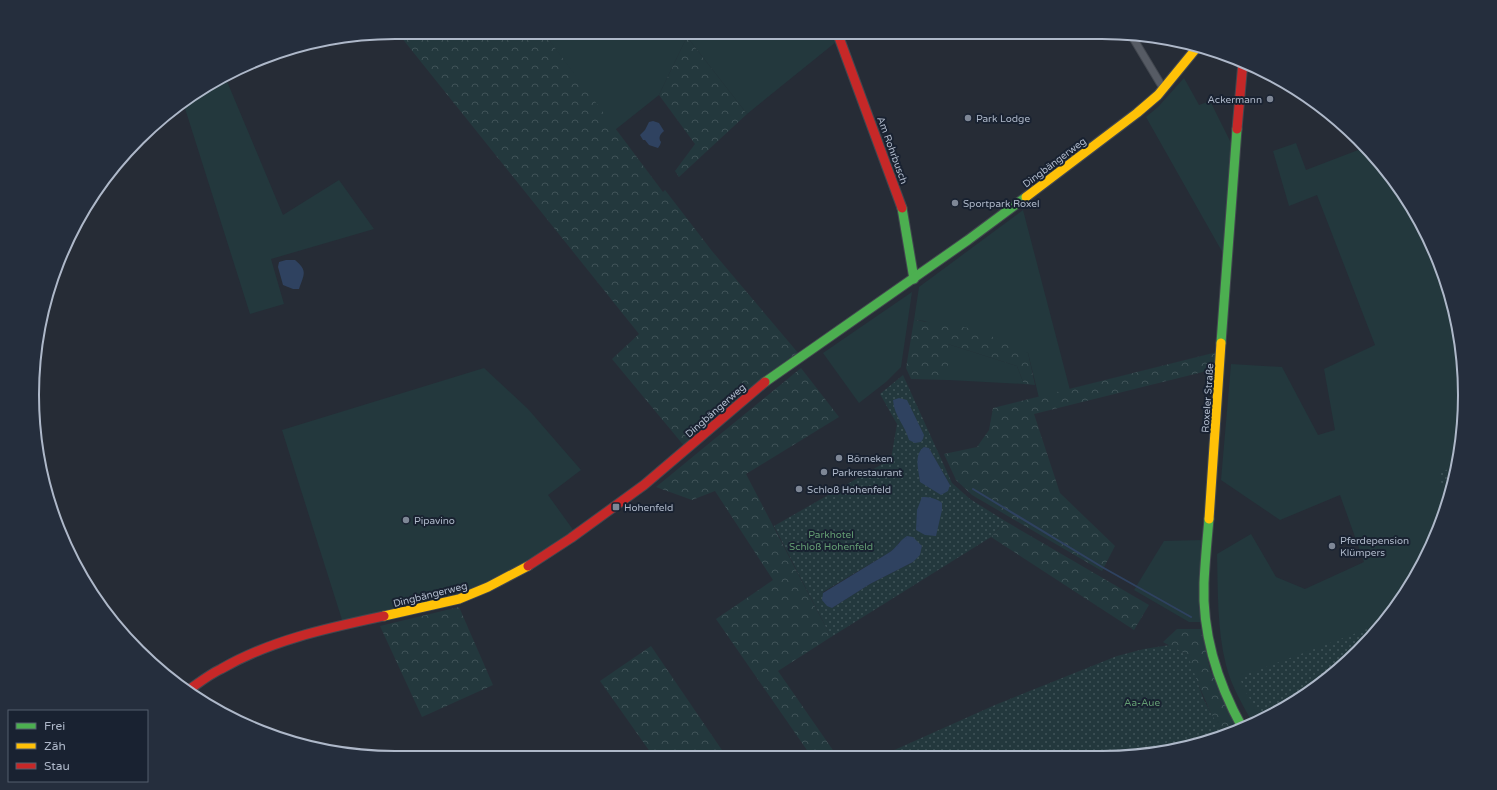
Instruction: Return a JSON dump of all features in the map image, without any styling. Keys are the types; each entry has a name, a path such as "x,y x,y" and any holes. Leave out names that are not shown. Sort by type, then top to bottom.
{"main road":[{"name":"Am Rohrbusch","path":"840,39 902,206 914,279"},
{"name":"Dingbängerweg","path":"192,687 216,670 265,646 315,632 440,604 481,591 498,583 553,550 621,503 654,477 736,405 765,382 968,240 1137,113 1153,100 1194,51"},
{"name":"Roxeler Straße","path":"1240,723 1223,692 1215,667 1207,633 1204,584 1237,122 1242,68"}],"street":[{"path":"1135,41 1163,88"}],"green space":[{"path":"403,39 548,39 663,192 665,190 712,251 799,354 685,447 612,359 639,334"},
{"path":"548,39 686,39 659,95 615,130"},
{"path":"686,39 689,39 747,114 679,177 675,171 695,144 659,95"},
{"path":"689,39 835,39 836,42 747,114"},
{"path":"1184,78 1199,105 1210,101 1231,143 1224,255 1146,117 1158,107"},
{"path":"227,82 283,215 339,180 374,229 271,259 284,304 250,314 185,108"},
{"path":"1296,143 1306,170 1360,149 1384,178 1410,217 1431,259 1439,281 1446,303 1455,349 1458,395 1455,441 1446,487 1431,531 1398,593 1370,630 1337,663 1300,691 1250,718 1231,680 1223,651 1218,610 1217,554 1251,534 1276,577 1305,589 1364,562 1340,495 1280,520 1221,480 1231,364 1282,367 1318,435 1335,430 1324,369 1375,345 1317,195 1289,206 1273,151"},
{"path":"1023,210 1070,390 1039,398 1028,353 924,321 914,320 919,287"},
{"path":"912,292 901,367 886,382 859,403 823,353"},
{"path":"914,320 976,329 1028,353 1035,385 1024,384 1017,366 948,344 948,380 911,379 906,368"},
{"path":"948,344 1017,366 1024,384 948,380"},
{"path":"1217,352 1215,369 1034,414 1060,493 1115,546 1102,571 972,495 956,480 944,454 977,447 989,430 993,408"},
{"path":"484,368 528,409 581,470 548,495 574,531 498,580 457,594 343,623 282,430"},
{"path":"801,368 839,417 746,474 831,637 778,671 834,751 808,751 716,619 773,580 715,491 692,500 656,487"},
{"name":"Parkhotel Schloß Hohenfeld","path":"903,375 952,483 970,499 1005,521 991,537 831,637 774,526 891,459 897,424 880,394","holes":["929,448 950,485 920,482 918,463","900,541 913,562 870,584 832,608 823,592 890,552"]},
{"path":"1450,468 1444,493 1439,474"},
{"path":"1005,521 1149,605 1134,630 991,537"},
{"path":"1203,540 1201,622 1189,622 1134,590 1164,541"},
{"path":"459,607 493,685 422,717 380,626"},
{"path":"1372,627 1337,663 1319,677 1300,691 1259,714 1239,677"},
{"path":"1177,629 1201,629 1210,669 1236,725 1219,731 1185,654 1163,642"},
{"name":"Aa-Aue","path":"1170,645 1188,656 1204,700 1220,730 1194,739 1171,744 1125,750 892,751 995,705 1117,656 1144,649"},
{"path":"651,646 723,751 649,751 600,681"}],"water":[{"path":"653,121 659,123 664,131 661,133 661,142 658,148 649,145 640,135 645,130 649,122"},
{"path":"295,260 302,267 304,273 299,289 293,289 283,285 278,267 279,262"},
{"path":"899,398 907,400 924,435 921,442 915,443 909,440 897,416 893,400"},
{"path":"924,447 929,448 950,485 948,491 941,495 920,482 918,459 921,450"},
{"path":"922,497 933,498 942,503 942,510 936,536 925,535 916,530 917,510"},
{"path":"907,536 913,537 922,546 920,555 913,562 870,584 832,608 827,606 822,600 823,593 890,552 902,539"}],"waterway":[{"path":"973,489 1102,567 1191,617"}],"traffic: fast":[{"path":"1221,343 1237,129"},
{"path":"765,382 968,240 1026,197"},
{"path":"902,208 914,279"},
{"path":"1209,519 1204,583 1206,621 1213,659 1226,695 1240,723"}],"traffic: slow":[{"path":"1026,197 1137,113 1158,95 1194,51"},
{"path":"1209,519 1221,343"},
{"path":"384,616 459,599 488,587 528,566"}],"traffic: jam":[{"path":"840,39 902,208"},
{"path":"1237,129 1242,68"},
{"path":"528,566 571,538 644,485 765,382"},
{"path":"192,687 217,671 260,650 321,630 384,616"}],"place":[{"name":"Ackermann","path":"1270,99"},
{"name":"Park Lodge","path":"968,118"},
{"name":"Sportpark Roxel","path":"955,203"},
{"name":"Börneken","path":"839,458"},
{"name":"Parkrestaurant","path":"824,472"},
{"name":"Schloß Hohenfeld","path":"799,489"},
{"name":"Hohenfeld","path":"616,507"},
{"name":"Pipavino","path":"406,520"},
{"name":"Pferdepension Klümpers","path":"1332,546"}]}
